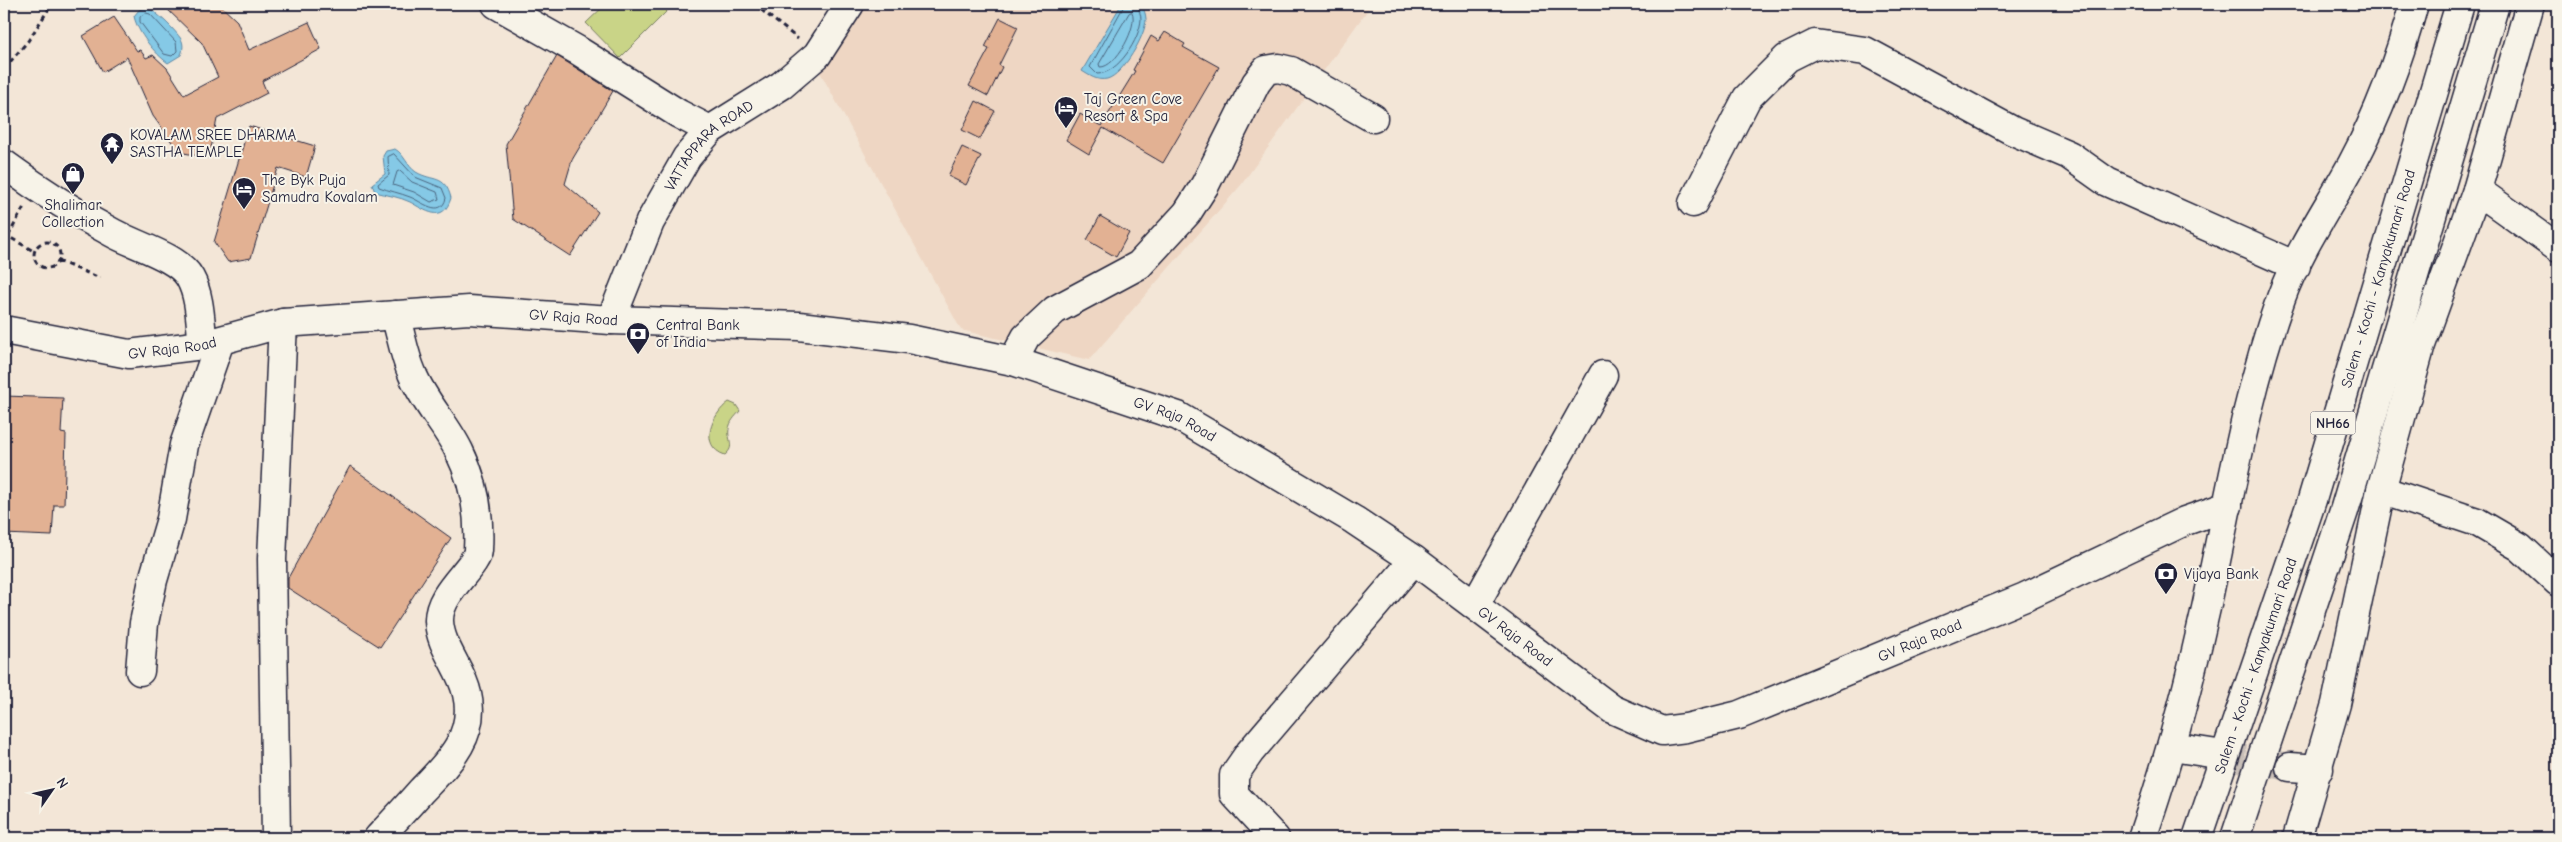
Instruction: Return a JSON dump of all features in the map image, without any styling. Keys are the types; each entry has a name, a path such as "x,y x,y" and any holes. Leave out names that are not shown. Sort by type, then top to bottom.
{"main road":[{"path":"496,4 577,50 679,114 710,130"},
{"name":"VATTAPPARA ROAD","path":"611,320 650,222 687,157 710,130 782,85 817,55 850,4"},
{"path":"2142,838 2172,747 2206,610 2246,412 2282,296 2312,234 2352,163 2374,117 2400,58 2414,4"},
{"name":"Salem - Kochi - Kanyakumari Road","path":"2197,838 2312,500 2460,4"},
{"name":"NH66","path":"2235,838 2344,511 2495,4"},
{"path":"2297,838 2319,769 2336,704 2381,490 2421,345 2477,190 2530,4"},
{"path":"1693,204 1747,98 1787,58 1815,44 1865,50 2013,131 2069,155 2107,182 2296,266"},
{"path":"1014,361 1026,337 1055,310 1139,265 1187,213 1205,185 1256,83 1266,70 1278,68 1290,71 1373,118"},
{"path":"4,164 34,186 113,234 178,265 190,278 212,343 184,445 171,520 153,580 146,614 140,671"},
{"path":"2477,190 2558,248"},
{"name":"GV Raja Road","path":"4,330 130,354 212,343 283,323 468,310 611,320 799,326 909,339 1014,361 1178,416 1354,520 1414,560 1612,709 1662,731 1686,728 1739,716 2025,597 2185,521 2228,506"},
{"path":"378,838 455,756 465,736 469,717 468,694 456,664 441,636 439,619 445,598 478,552 477,504 459,450 412,374 395,315"},
{"path":"276,838 272,559 283,323"},
{"path":"1475,605 1603,375"},
{"path":"2381,490 2477,522 2520,547 2558,582"},
{"path":"2312,500 2344,511"},
{"path":"1275,838 1234,794 1234,775 1250,752 1299,693 1414,560"},
{"path":"2172,747 2217,754"},
{"path":"2290,766 2319,769"}],"path":[{"path":"4,69 28,41 52,4"},
{"path":"754,4 817,55"},
{"path":"4,244 28,199"},
{"path":"4,234 35,252"},
{"path":"43,243 52,244 59,253 58,261 52,267 40,266 35,260 35,252 43,243"},
{"path":"58,261 100,278"}],"shaded area":[{"name":"Taj Green Cove Resort & Spa","path":"863,4 1372,4 1241,185 1089,360 961,330 820,72"}],"green space":[{"path":"606,4 674,4 620,58 586,23"},
{"path":"729,402 736,405 740,411 730,426 731,446 725,455 717,451 712,445 710,430 717,414"}],"water":[{"path":"1142,4 1146,19 1142,35 1132,54 1120,70 1107,79 1094,78 1082,71 1121,5"},
{"path":"146,7 165,21 182,41 181,55 168,63 147,42 136,22 134,16 139,10"},
{"path":"395,149 416,172 438,180 445,185 451,198 448,206 443,211 433,213 406,200 375,192 372,184 385,174 383,156 386,151"}],"building":[{"path":"162,4 219,4 237,21 249,50 309,22 321,49 262,81 267,93 217,119 209,158 179,152 153,116 127,57 103,72 83,36 114,17 137,51 140,50 146,58 153,55 167,68 184,95 218,77 202,43"},
{"path":"1000,18 1018,27 999,65 1002,67 988,96 969,86 989,49 985,47"},
{"path":"1165,32 1185,44 1183,47 1219,67 1163,163 1103,128 1089,154 1066,140 1080,114 1101,126 1135,71 1133,70 1151,36 1159,41"},
{"path":"557,56 613,91 572,160 565,184 598,212 570,256 513,219 506,144"},
{"path":"976,101 995,111 980,139 962,130"},
{"name":"The Byk Puja Samudra Kovalam","path":"249,126 315,146 306,177 278,168 251,258 228,262 214,242"},
{"path":"962,147 981,156 966,185 948,176"},
{"path":"1100,216 1129,233 1116,257 1087,240"},
{"path":"4,396 63,398 61,433 66,434 64,505 54,505 52,536 4,534"},
{"path":"350,466 451,538 380,647 288,588 288,578"}],"tunnel":[{"path":"2217,754 2290,767"}],"place":[{"name":"Taj Green Cove Resort & Spa","path":"1066,129"},
{"name":"KOVALAM SREE DHARMA SASTHA TEMPLE","path":"112,165"},
{"name":"Shalimar Collection","path":"73,195"},
{"name":"The Byk Puja Samudra Kovalam","path":"244,210"},
{"name":"Central Bank of India","path":"638,355"},
{"name":"Vijaya Bank","path":"2166,595"}]}
